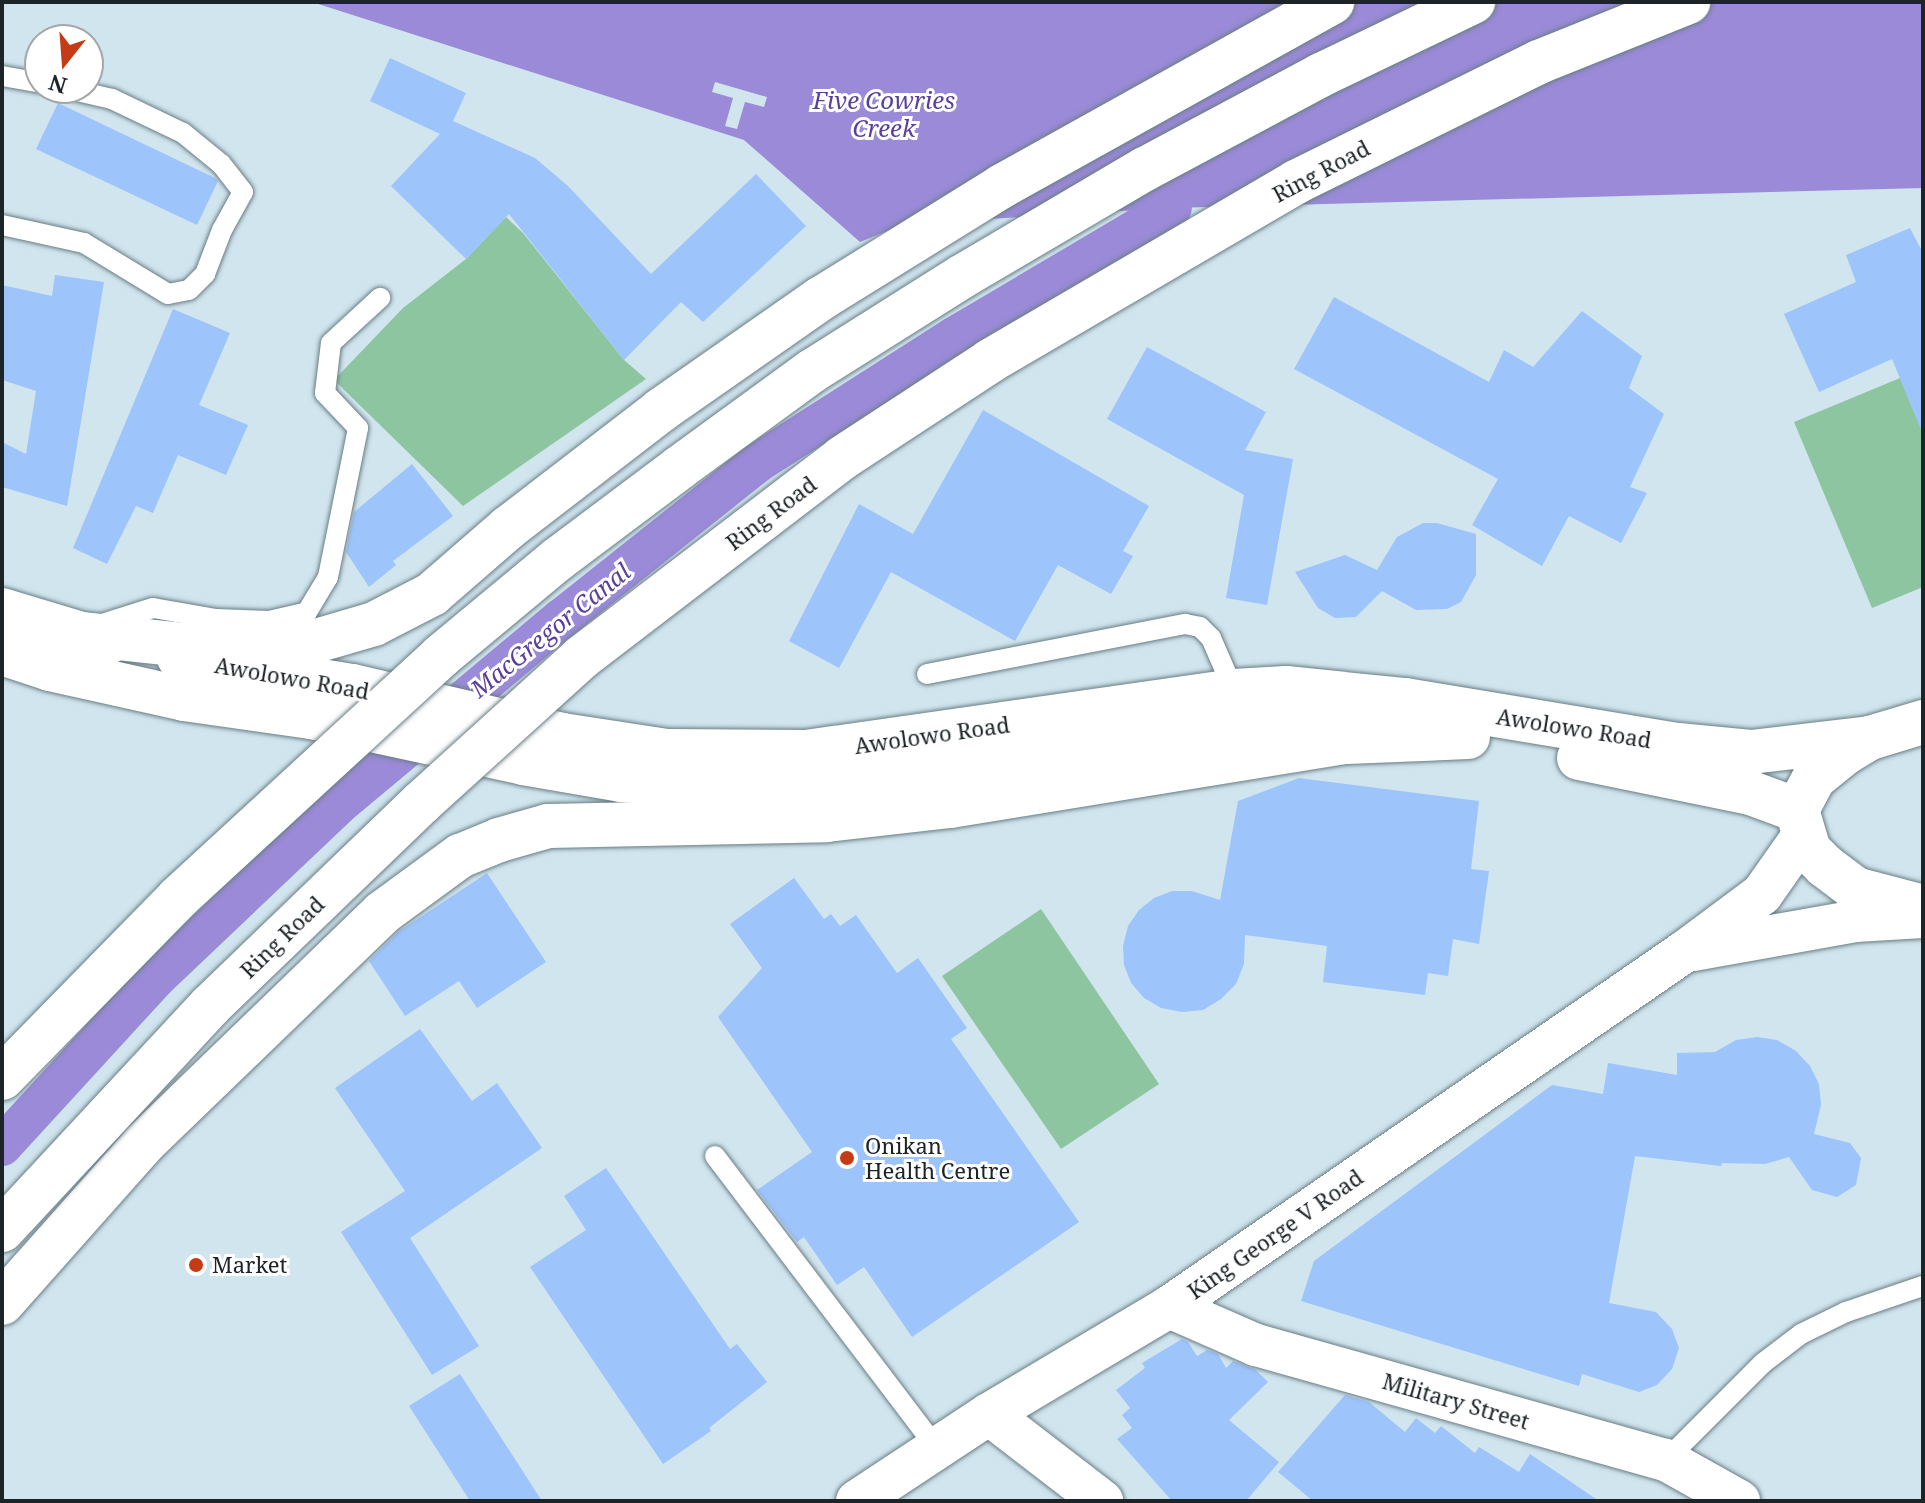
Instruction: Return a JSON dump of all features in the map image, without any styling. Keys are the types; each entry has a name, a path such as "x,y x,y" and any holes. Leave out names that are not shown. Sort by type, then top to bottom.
{"main road":[{"path":"72,633 184,645 259,647 316,641 374,624 432,594 508,528 661,410 820,299 1015,178 1332,2"},
{"path":"2,1078 178,898 429,667 558,559 691,459 812,371 963,276 1132,177 1321,75 1473,2"},
{"name":"Ring Road","path":"2,1230 210,1006 421,803 582,657 842,458 990,361 1296,182 1539,62 1688,2"},
{"name":"Awolowo Road","path":"2,610 72,633 191,661 352,686 562,735 667,751 806,752 1234,691 1286,688 1405,700 1678,745 1751,752 1870,738"},
{"name":"Awolowo Road","path":"2,653 50,669 184,699 311,717 523,763 621,780 712,787 844,785 924,778 1065,752 1239,728 1351,723 1468,737 1751,793 1800,823"},
{"path":"1923,722 1870,738 1814,778 1800,823 1809,850 1855,889 1923,907"},
{"path":"2,1303 143,1144 382,913 460,856 548,826 812,821 950,806 1346,742 1468,737"}],"street":[{"name":"King George V Road","path":"857,1501 989,1414 1169,1307 1684,952 1762,894 1800,823"},
{"path":"1684,952 1855,921 1923,917"},
{"name":"Military Street","path":"1169,1307 1256,1345 1666,1460 1739,1501"},
{"path":"989,1414 1102,1501"}],"lane":[{"path":"2,76 24,80"},
{"path":"2,225 84,243 168,294 189,290 205,274 222,230 243,192 221,164 183,133 104,97"},
{"path":"72,633 153,608 216,619 269,621 307,612 328,577 358,428 325,393 331,343 380,298"},
{"path":"927,674 1185,624 1200,627 1211,638 1234,691"},
{"path":"715,1156 937,1448"},
{"path":"1666,1460 1763,1363 1801,1334 1846,1312 1923,1286"}],"green space":[{"path":"506,217 523,233 624,360 646,379 463,506 334,380 403,308 466,259"},
{"path":"1900,378 1923,433 1923,587 1872,608 1794,422"},
{"path":"1041,909 1159,1084 1061,1149 942,976"}],"water":[{"name":"Five Cowries Creek","path":"312,2 1923,2 1923,188 1172,208 904,224 860,242 744,140"}],"pier":[{"path":"715,82 767,97 764,107 745,102 737,129 725,126 733,98 712,92"}],"building":[{"path":"390,58 466,93 453,121 535,158 568,186 651,274 756,174 806,226 703,322 681,302 624,360 509,214 466,259 391,186 440,134 370,101"},
{"path":"60,104 218,181 197,225 36,149"},
{"path":"1910,228 1923,253 1922,432 1892,359 1819,392 1784,314 1856,282 1846,255"},
{"path":"55,275 104,282 67,506 2,487 2,442 26,454 36,391 2,380 2,285 52,296"},
{"path":"1334,297 1489,382 1504,350 1533,367 1582,311 1642,356 1629,388 1664,414 1630,487 1647,493 1621,543 1569,516 1542,566 1472,525 1498,479 1294,369"},
{"path":"173,309 230,333 199,405 248,425 226,475 178,455 153,513 136,506 107,564 73,548"},
{"path":"1147,347 1266,412 1245,450 1293,459 1267,605 1226,598 1244,495 1107,419"},
{"path":"983,410 1149,506 1123,551 1133,556 1111,594 1058,565 1015,641 891,572 839,668 789,641 859,504 913,534"},
{"path":"412,464 453,516 393,561 396,565 369,587 346,552 354,512"},
{"path":"1423,523 1437,523 1476,534 1476,575 1461,602 1447,609 1416,610 1382,591 1356,617 1335,618 1318,608 1295,572 1345,555 1377,570 1397,537"},
{"path":"1299,778 1479,801 1471,869 1489,871 1479,944 1453,939 1448,976 1428,973 1425,995 1323,982 1327,946 1245,935 1244,964 1236,984 1221,999 1203,1010 1182,1012 1161,1008 1144,998 1131,983 1124,965 1123,946 1128,926 1139,910 1154,898 1172,891 1192,891 1220,900 1238,801"},
{"path":"487,873 546,962 477,1008 459,981 405,1016 369,961 398,932"},
{"path":"794,878 824,919 831,914 840,926 856,915 897,973 918,958 967,1028 951,1039 1079,1222 912,1337 864,1267 837,1285 804,1237 797,1242 757,1190 812,1152 718,1017 762,968 730,924"},
{"path":"420,1029 472,1101 497,1083 542,1148 410,1238 479,1346 432,1375 341,1232 405,1191 335,1088"},
{"path":"1757,1037 1777,1040 1796,1051 1810,1066 1819,1084 1821,1105 1814,1134 1850,1143 1861,1158 1856,1185 1837,1197 1812,1190 1789,1157 1765,1164 1722,1163 1721,1166 1635,1156 1609,1303 1656,1312 1672,1329 1679,1348 1672,1369 1657,1385 1639,1392 1582,1374 1579,1386 1301,1301 1314,1261 1552,1085 1603,1094 1608,1063 1677,1075 1677,1053 1715,1052 1736,1040"},
{"path":"606,1168 730,1349 737,1344 767,1382 709,1428 711,1431 663,1464 530,1267 586,1230 564,1196"},
{"path":"1182,1339 1188,1342 1197,1356 1207,1350 1218,1354 1226,1368 1233,1361 1256,1370 1268,1382 1229,1420 1279,1462 1246,1501 1172,1501 1117,1439 1132,1428 1122,1415 1130,1408 1116,1390 1145,1368 1142,1363"},
{"path":"460,1374 542,1501 470,1501 409,1406"},
{"path":"1345,1395 1369,1402 1405,1432 1416,1418 1435,1433 1441,1426 1475,1453 1479,1447 1519,1472 1530,1454 1599,1501 1313,1501 1278,1472"}],"waterway":[{"name":"MacGregor Canal","path":"2,1146 155,979 337,806 561,619 757,463 954,337 1172,208"}],"place":[{"name":"Onikan Health Centre","path":"847,1158"},
{"name":"Market","path":"196,1265"}]}
